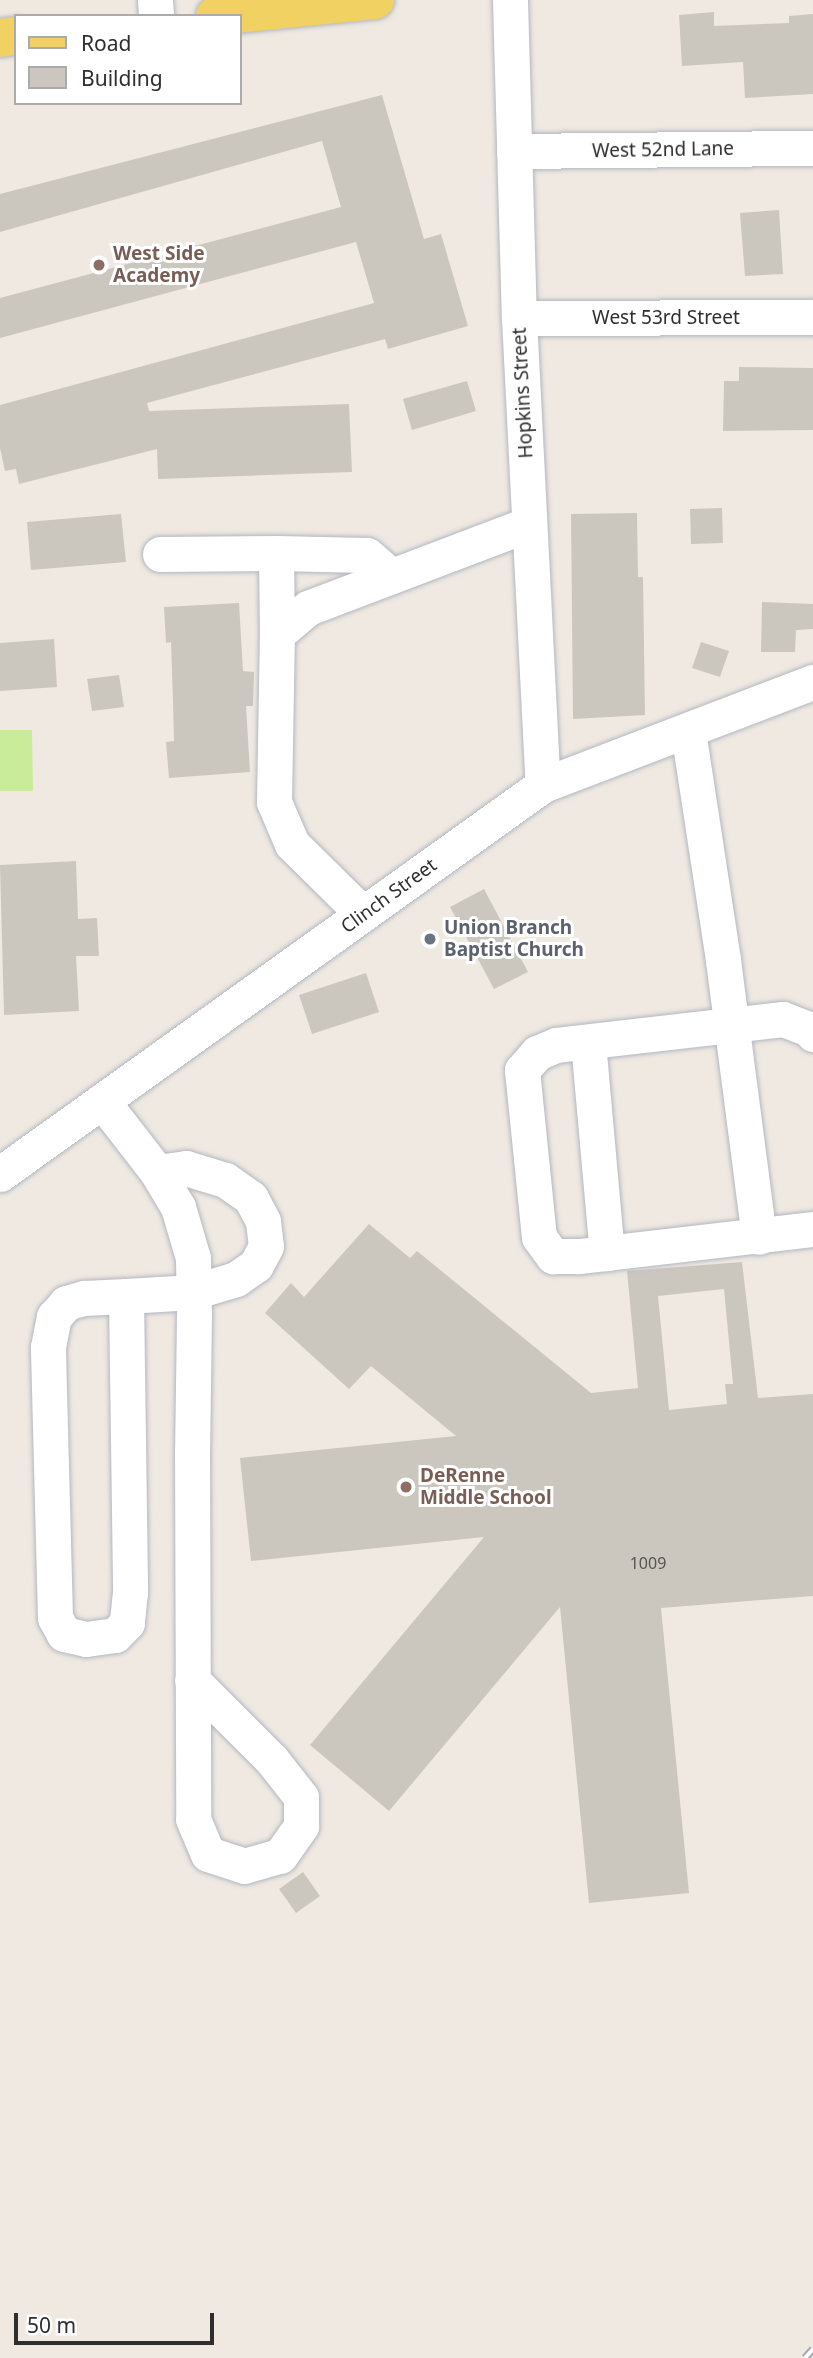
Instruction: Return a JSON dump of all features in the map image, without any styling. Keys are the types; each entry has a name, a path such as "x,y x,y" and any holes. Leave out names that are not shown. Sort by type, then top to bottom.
{"main road":[{"path":"226,14 274,5 375,0"}],"street":[{"name":"Hopkins Street","path":"510,0 519,318 543,785"},
{"name":"West 52nd Lane","path":"514,151 813,148"},
{"name":"West 53rd Street","path":"519,318 813,317"},
{"path":"277,634 308,608 529,524"},
{"path":"276,553 274,802 292,844 363,914"},
{"path":"160,554 368,555 391,576"},
{"name":"Clinch Street","path":"0,1174 543,785 813,682"},
{"path":"688,731 732,1026 759,1237"},
{"path":"813,1034 809,1029 783,1019 556,1045 537,1053 523,1070 539,1237 553,1256 607,1254 813,1229"},
{"path":"587,1042 607,1254"},
{"path":"102,1101 157,1172 178,1207 193,1258 192,1680 192,1819 208,1854 244,1866 280,1856 301,1826 301,1797 272,1760 192,1680"},
{"path":"126,1296 127,1623 115,1635 86,1639 64,1633 55,1618 48,1347 54,1317 66,1303 126,1296 193,1292 236,1279 256,1265 266,1246 263,1221 251,1198 225,1180 186,1168 157,1172"}],"green space":[{"path":"0,730 32,730 33,791 0,791"}],"building":[{"path":"714,12 714,26 789,23 789,16 813,14 813,94 745,98 743,62 682,66 679,15"},
{"path":"382,95 424,239 441,234 468,326 388,349 385,339 147,403 149,411 349,404 352,472 158,479 157,449 19,484 16,469 5,471 0,448 0,405 374,303 356,242 0,338 0,298 341,207 322,141 0,232 0,194"},
{"path":"779,210 783,274 745,276 740,213"},
{"path":"739,367 813,368 813,430 723,431 724,381 739,381"},
{"path":"467,381 476,411 412,430 403,399"},
{"path":"722,508 723,543 691,544 690,509"},
{"path":"637,513 638,577 643,577 645,715 573,719 571,514"},
{"path":"121,514 126,562 31,570 27,522"},
{"path":"762,602 813,604 813,629 796,630 795,652 761,652"},
{"path":"239,603 243,671 254,672 253,706 246,706 250,772 169,778 166,742 174,741 173,701 171,642 166,643 164,607"},
{"path":"54,639 57,687 0,691 0,643"},
{"path":"701,642 729,651 720,677 692,668"},
{"path":"119,675 124,707 92,711 87,679"},
{"path":"76,861 78,919 97,918 99,956 76,956 79,1011 4,1015 0,865"},
{"path":"484,889 528,972 494,989 450,907"},
{"path":"366,973 379,1012 312,1034 299,995"},
{"path":"369,1224 410,1258 417,1251 591,1393 638,1388 627,1271 742,1262 758,1398 813,1394 813,1596 661,1608 689,1893 589,1903 560,1607 389,1811 310,1745 484,1537 251,1561 240,1458 456,1436 371,1366 349,1389 265,1313 291,1283 304,1297","holes":["724,1289 733,1384 725,1384 727,1404 669,1410 658,1296"]},
{"path":"303,1872 320,1896 296,1913 279,1889"}],"railway":[{"path":"805,2358 813,2349"}],"place":[{"name":"West Side Academy","path":"99,265"},
{"name":"Union Branch Baptist Church","path":"430,939"},
{"name":"DeRenne Middle School","path":"406,1487"}]}
